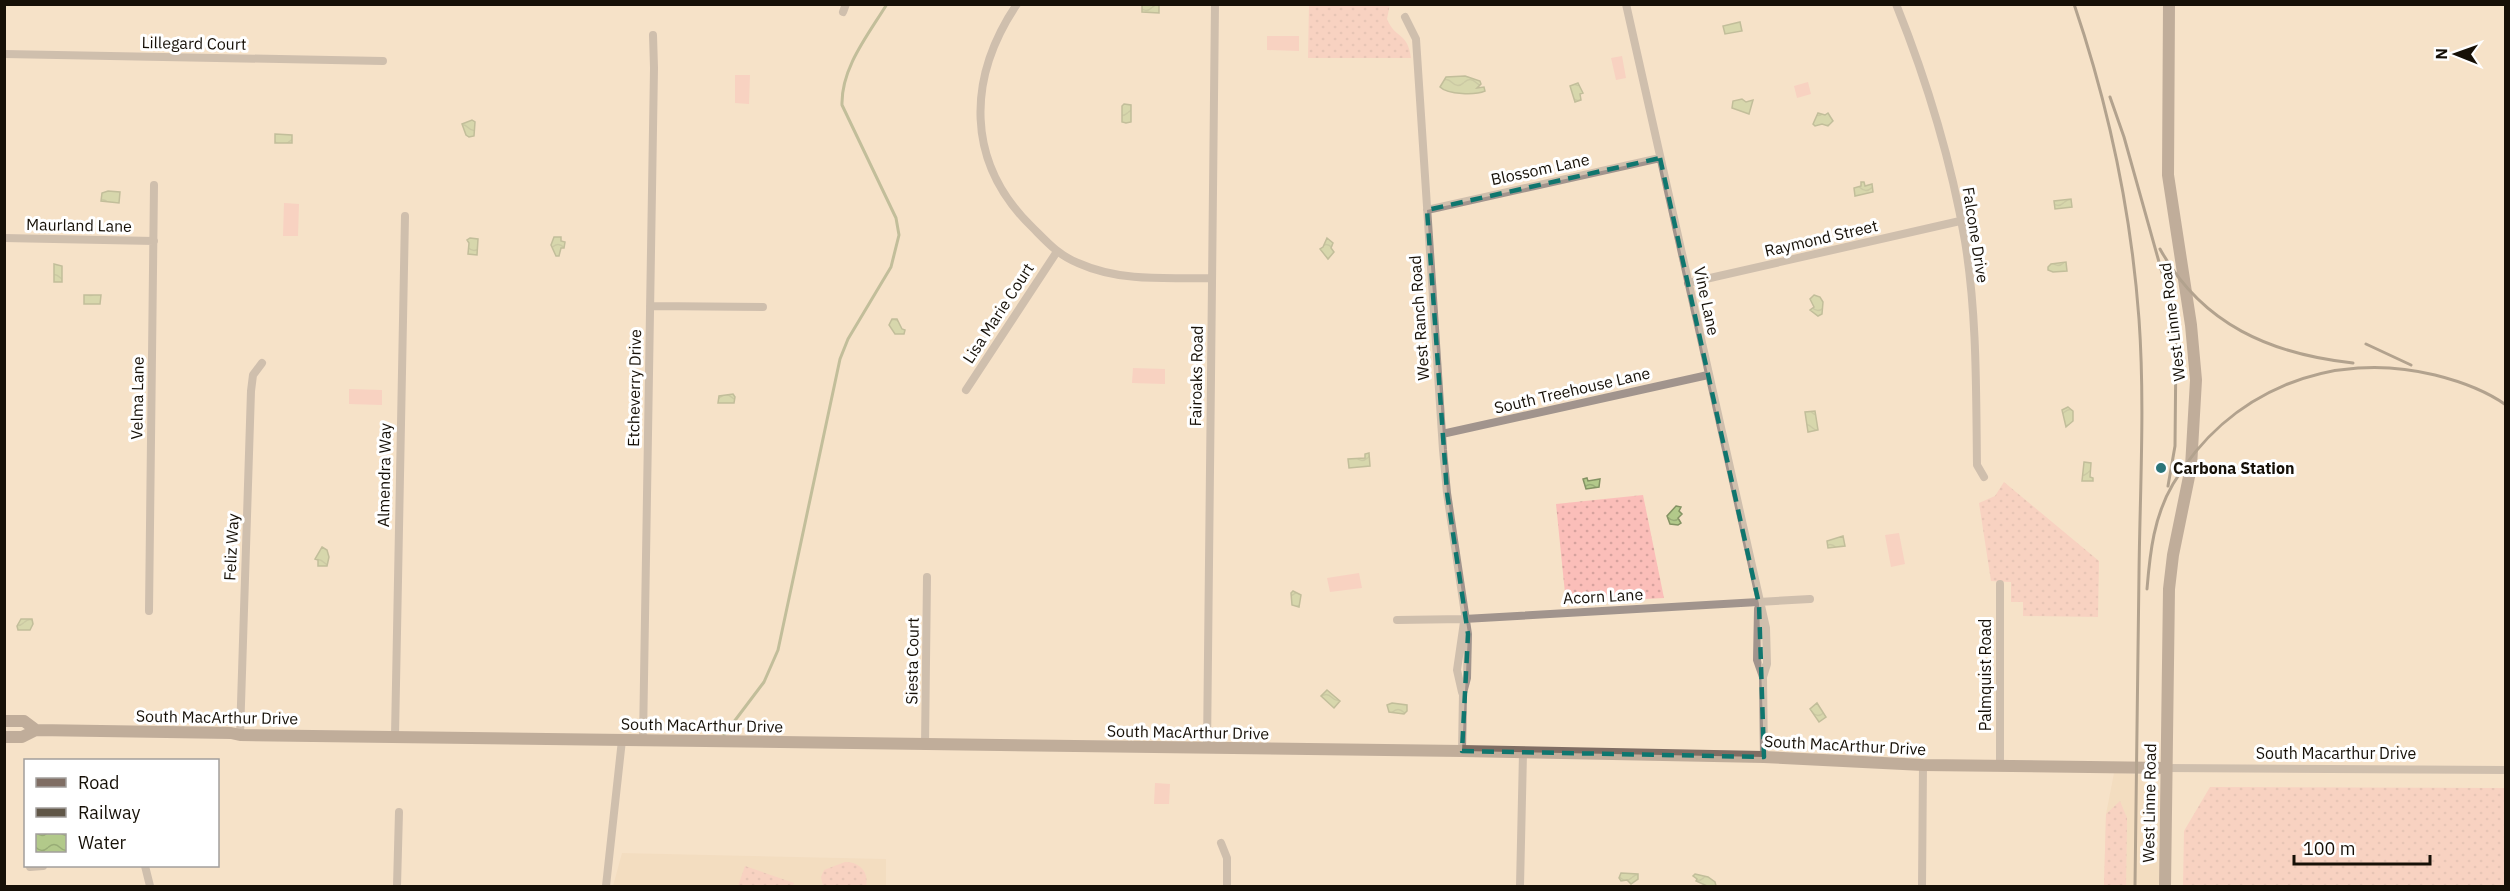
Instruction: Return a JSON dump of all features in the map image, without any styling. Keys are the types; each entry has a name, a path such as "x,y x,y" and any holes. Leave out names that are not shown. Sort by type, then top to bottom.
{"street":[{"path":"1017,4 993,47 984,73 980,109 981,132 993,174 1006,198 1056,253 1079,264 1106,273 1137,278 1212,278"},
{"name":"Fairoaks Road","path":"1207,748 1215,4"},
{"name":"Vine Lane","path":"1626,4 1759,604 1757,660 1763,677 1764,758"},
{"name":"Falcone Drive","path":"1896,4 1930,93 1960,221 1971,304 1976,371 1977,465 1984,477"},
{"name":"West Linne Road","path":"2165,886 2169,589 2173,555 2191,466 2196,380 2191,325 2168,175 2169,4"},
{"name":"West Ranch Road","path":"1405,17 1416,39 1447,493 1468,634 1463,657 1462,751"},
{"name":"Etcheverry Drive","path":"643,740 654,68 652,35"},
{"name":"Lillegard Court","path":"4,54 383,61"},
{"name":"Blossom Lane","path":"1427,210 1660,158"},
{"name":"Velma Lane","path":"149,611 154,185"},
{"name":"Almendra Way","path":"395,736 405,216"},
{"name":"Raymond Street","path":"1688,283 1960,221"},
{"name":"Maurland Lane","path":"4,238 153,241"},
{"name":"Lisa Marie Court","path":"966,390 1056,253"},
{"path":"650,306 763,307"},
{"name":"Feliz Way","path":"240,735 251,391 253,375 262,363"},
{"name":"South Treehouse Lane","path":"1442,434 1708,375"},
{"name":"Siesta Court","path":"925,746 927,577"},
{"name":"Palmquist Road","path":"2000,584 2000,767"},
{"name":"Acorn Lane","path":"1397,620 1464,619 1759,604 1810,599"},
{"name":"South MacArthur Drive","path":"4,720 24,721 36,730"},
{"name":"South MacArthur Drive","path":"4,736 22,737 36,730 925,746 1462,751"},
{"path":"606,886 622,740"},
{"path":"1462,751 1523,753 1520,886"},
{"name":"South MacArthur Drive","path":"1523,753 1764,758 2000,767 2166,768"},
{"path":"1922,886 1923,765"},
{"name":"South Macarthur Drive","path":"2166,768 2505,770"},
{"path":"397,886 399,812"},
{"path":"1221,843 1227,858 1227,886"},
{"path":"145,867 150,886"}],"highlighted area":[{"path":"1660,158 1759,604 1764,757 1462,751 1468,634 1447,493 1427,210"}],"shaded area":[{"path":"1390,4 1387,19 1407,44 1411,58 1308,58 1309,5"},
{"path":"1267,36 1299,36 1299,51 1267,50"},
{"path":"1622,56 1626,78 1616,80 1611,58"},
{"path":"735,75 750,75 749,104 735,103"},
{"path":"1808,82 1811,94 1797,98 1794,86"},
{"path":"284,203 299,204 298,236 283,236"},
{"path":"1133,368 1165,369 1165,384 1132,383"},
{"path":"349,389 382,390 382,405 349,404"},
{"path":"2004,482 2099,561 2098,617 2023,616 2023,602 2011,602 2011,582 1991,581 1979,503 1995,496"},
{"path":"1643,495 1664,598 1566,603 1556,504"},
{"path":"1899,533 1905,564 1891,567 1885,535"},
{"path":"1359,573 1362,588 1330,592 1327,578"},
{"path":"2114,773 2149,775 2156,781 2161,795 2160,886 2104,886 2106,814"},
{"path":"1155,783 1170,784 1169,804 1154,804"},
{"path":"2210,787 2505,788 2505,886 2183,886 2184,831"},
{"path":"2120,801 2127,818 2126,886 2104,886 2106,814"},
{"path":"622,853 886,859 886,886 613,886"},
{"path":"845,862 859,866 865,872 866,886 823,886 821,877 824,870"},
{"path":"745,866 794,883 793,886 738,886"}],"water":[{"path":"1142,5 1159,5 1159,13 1142,12"},
{"path":"1740,22 1742,31 1725,34 1723,26"},
{"path":"1465,76 1480,81 1481,84 1477,88 1484,87 1485,91 1462,94 1449,92 1440,87 1446,77"},
{"path":"1578,83 1583,93 1580,94 1581,100 1575,102 1570,86"},
{"path":"1742,99 1746,102 1753,100 1749,114 1732,108 1733,101"},
{"path":"1124,104 1131,105 1131,122 1122,122"},
{"path":"1818,113 1825,115 1828,113 1833,121 1828,126 1822,124 1815,126 1813,124"},
{"path":"472,120 475,122 474,136 469,137 462,124"},
{"path":"275,134 292,135 292,143 275,143"},
{"path":"1861,182 1864,182 1865,186 1872,184 1873,192 1855,196 1854,188 1861,186"},
{"path":"120,192 119,203 101,201 102,193"},
{"path":"2071,199 2072,207 2055,209 2054,201"},
{"path":"554,237 561,237 561,241 565,242 559,256 556,256 551,245"},
{"path":"1327,238 1333,243 1331,248 1334,252 1328,259 1320,249"},
{"path":"478,239 477,255 468,254 467,240"},
{"path":"2066,262 2067,271 2048,270 2051,264"},
{"path":"54,264 62,266 62,282 54,282"},
{"path":"84,295 101,295 100,304 84,304"},
{"path":"1814,295 1820,297 1823,302 1822,314 1818,316 1810,310 1814,307 1810,299"},
{"path":"892,319 897,319 902,329 905,330 904,334 895,334 889,325"},
{"path":"733,394 734,403 718,403 719,396"},
{"path":"2068,407 2073,411 2073,421 2066,427 2062,410"},
{"path":"1815,411 1818,430 1808,432 1805,412"},
{"path":"1369,453 1370,466 1349,468 1348,459 1365,458 1365,454"},
{"path":"2084,462 2091,463 2090,477 2093,481 2082,481"},
{"path":"1587,478 1588,481 1600,479 1599,487 1586,489 1583,479"},
{"path":"1676,506 1681,507 1679,511 1682,514 1678,518 1681,523 1678,525 1670,524 1667,516"},
{"path":"1843,536 1845,546 1828,548 1827,541"},
{"path":"322,547 327,550 329,557 327,566 318,566 318,560 315,559"},
{"path":"1293,591 1301,595 1299,607 1292,605 1291,593"},
{"path":"21,619 32,619 33,624 30,630 18,630 17,626"},
{"path":"1327,690 1340,701 1334,708 1321,696"},
{"path":"1392,703 1407,705 1407,711 1404,714 1389,712 1387,705"},
{"path":"1817,703 1826,717 1819,722 1810,709"},
{"path":"1621,873 1638,874 1638,879 1631,884 1627,880 1621,881 1619,878"},
{"path":"1695,874 1708,877 1715,882 1716,886 1707,886 1696,881 1697,879 1693,876"}],"waterway":[{"path":"724,735 764,682 778,650 840,359 848,339 891,267 899,235 896,218 842,105 843,91 851,65 887,4"}],"railway":[{"path":"2074,4 2098,81 2117,160 2130,239 2139,319 2142,415 2135,886"},
{"path":"2110,97 2124,137 2173,312 2176,343 2175,446 2168,486"},
{"path":"2160,249 2196,298 2218,316 2242,331 2294,352 2353,363"},
{"path":"2366,344 2411,365"},
{"path":"2147,589 2157,522 2173,484 2196,452 2223,424 2253,402 2286,385 2321,374 2358,368 2396,368 2435,375 2462,383 2481,390 2506,405"}],"place":[{"name":"Carbona Station","path":"2161,468"}]}
